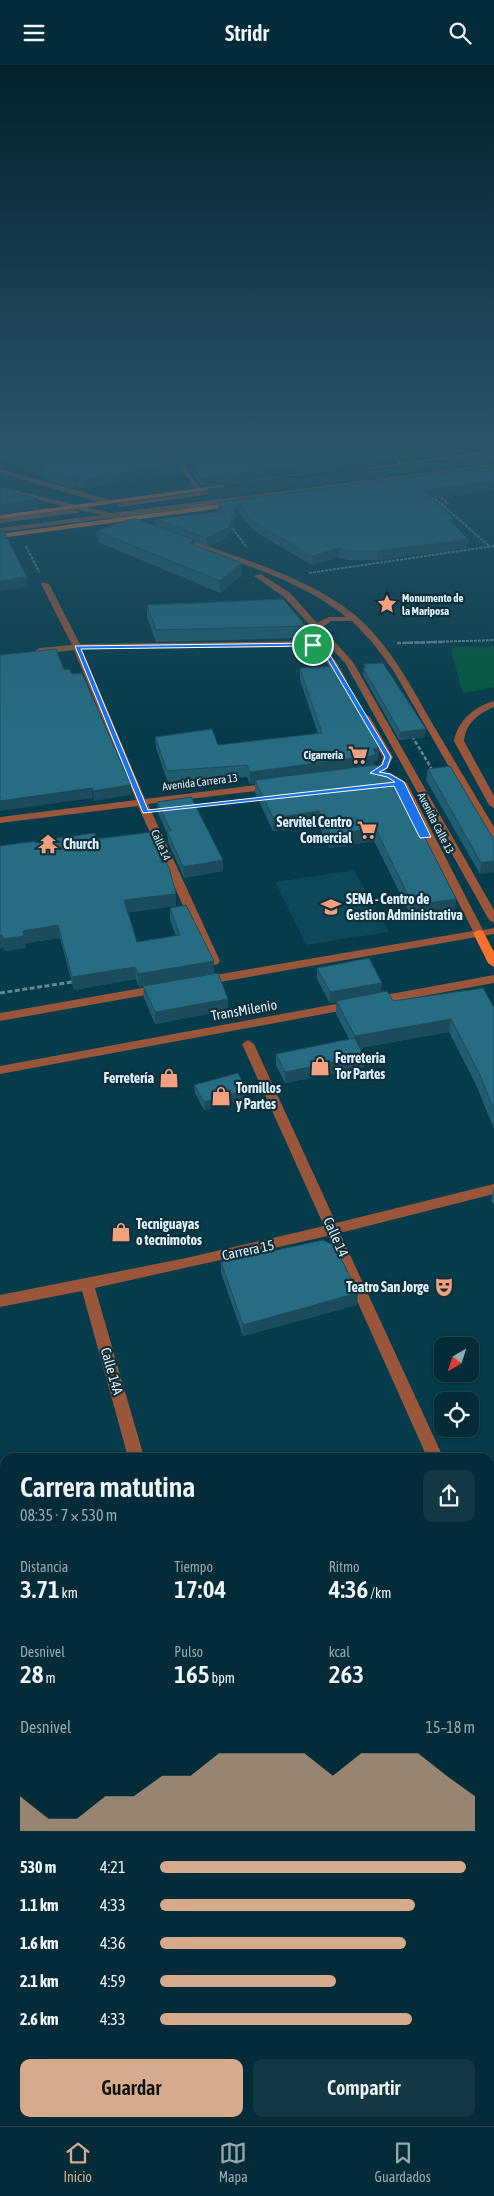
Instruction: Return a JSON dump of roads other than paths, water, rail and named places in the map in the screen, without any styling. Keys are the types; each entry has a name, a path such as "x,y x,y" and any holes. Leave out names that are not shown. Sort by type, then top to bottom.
{"main road":[{"name":"Avenida Calle 13","path":"479,933 494,963"}],"street":[{"path":"176,540 272,583 287,595 349,662 494,920"},
{"path":"178,540 266,572 329,600 353,619 385,652 397,670 494,836"},
{"name":"Calle 14","path":"45,584 77,647 142,803 214,961"},
{"path":"317,627 329,619 353,619"},
{"path":"29,652 77,647 316,645 327,655 346,686"},
{"path":"494,704 478,712 462,727 460,733 462,749 494,805"},
{"name":"Avenida Calle 13","path":"360,710 388,757 385,766 367,773 388,775 402,783 479,933"},
{"name":"Avenida Carrera 13","path":"0,820 281,784"},
{"path":"418,842 423,836 429,835"},
{"path":"196,982 494,931"},
{"name":"TransMilenio","path":"0,1070 494,979"},
{"path":"0,1017 166,987"},
{"name":"Calle 14","path":"248,1044 433,1453"},
{"name":"Carrera 15","path":"0,1301 87,1285 334,1231 494,1189"},
{"name":"Calle 14A","path":"87,1285 135,1453"}],"place":[{"name":"Monumento de la Mariposa","path":"387,604"},
{"name":"Cigarreria","path":"358,755"},
{"name":"Servitel Centro Comercial","path":"367,830"},
{"name":"Church","path":"48,844"},
{"name":"SENA - Centro de Gestion Administrativa","path":"331,907"},
{"name":"Ferreteria Tor Partes","path":"320,1066"},
{"name":"Ferretería","path":"169,1078"},
{"name":"Tornillos y Partes","path":"221,1096"},
{"name":"Tecniguayas o tecnimotos","path":"121,1232"},
{"name":"Teatro San Jorge","path":"444,1287"}]}
